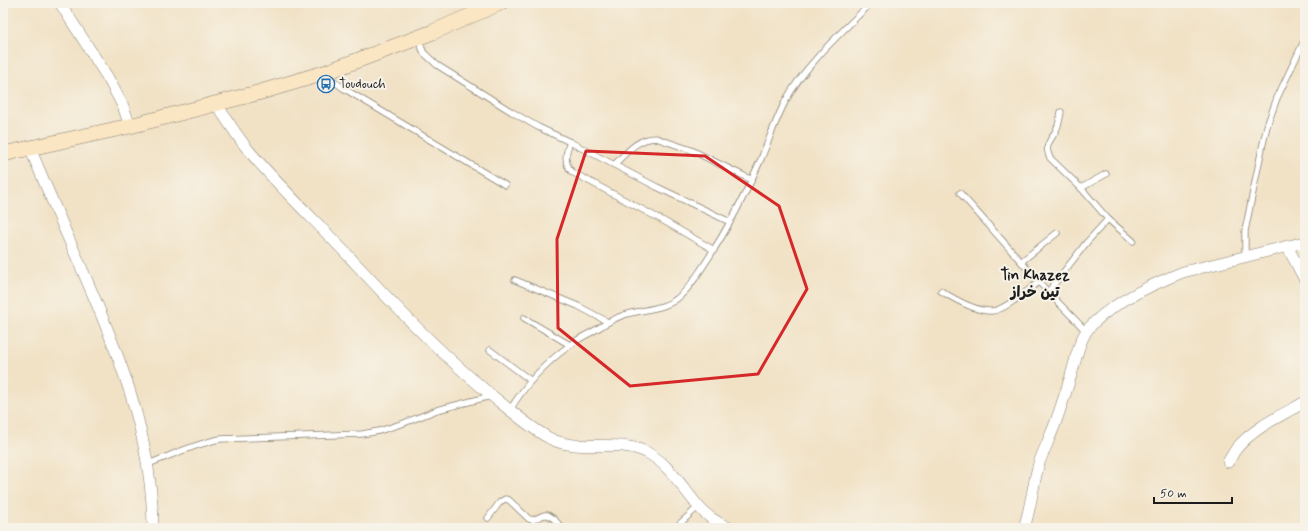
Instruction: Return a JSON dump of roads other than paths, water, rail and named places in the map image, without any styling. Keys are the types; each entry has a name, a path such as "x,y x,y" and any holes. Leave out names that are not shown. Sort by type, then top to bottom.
{"main road":[{"path":"3,154 130,126 261,92 324,73 433,32 500,3"}],"street":[{"path":"60,3 108,78 123,106 130,126"},
{"path":"216,104 248,150 298,205 409,320 463,372 544,435 565,444 620,446 646,453 664,466 675,477 698,507 712,519 729,528"},
{"path":"30,148 112,339 124,373 138,418 148,464 153,505 153,528"},
{"path":"1024,528 1031,504 1039,465 1058,413 1077,353 1086,332 1092,325 1116,306 1166,279 1183,272 1305,242"},
{"path":"1287,246 1305,280"},
{"path":"1228,462 1235,450 1246,438 1265,425 1305,402"}],"lane":[{"path":"510,410 519,394 530,380 570,345 616,318 636,311 660,307 681,296 714,250 730,222 752,180 785,101 796,84 824,51 871,3"},
{"path":"419,36 420,44 424,53 437,65 518,116 615,164 657,187 730,222"},
{"path":"1244,257 1245,231 1267,126 1280,91 1305,39"},
{"path":"324,73 343,88 505,185"},
{"path":"1061,112 1058,127 1048,143 1050,158 1082,188 1108,219 1133,241"},
{"path":"615,164 638,142 650,138 656,138 692,150 752,180"},
{"path":"570,142 566,152 568,169 714,250"},
{"path":"1082,188 1106,174"},
{"path":"960,193 1048,292 1086,332"},
{"path":"1048,292 1108,219"},
{"path":"1022,261 1057,233"},
{"path":"515,280 578,306 608,322"},
{"path":"941,291 975,308 992,312 1004,307 1039,282"},
{"path":"524,318 570,345"},
{"path":"490,350 530,380"},
{"path":"148,464 182,450 220,439 362,434 379,431 404,424 437,410 491,395"},
{"path":"488,518 500,502 505,499 509,500 529,519 533,520 544,514 548,515 562,528"},
{"path":"675,528 698,507"}],"place":[{"name":"Toudouch","path":"326,84"}],"district":[{"name":"Tin Khazez تين خراز","path":"1035,284"}]}
